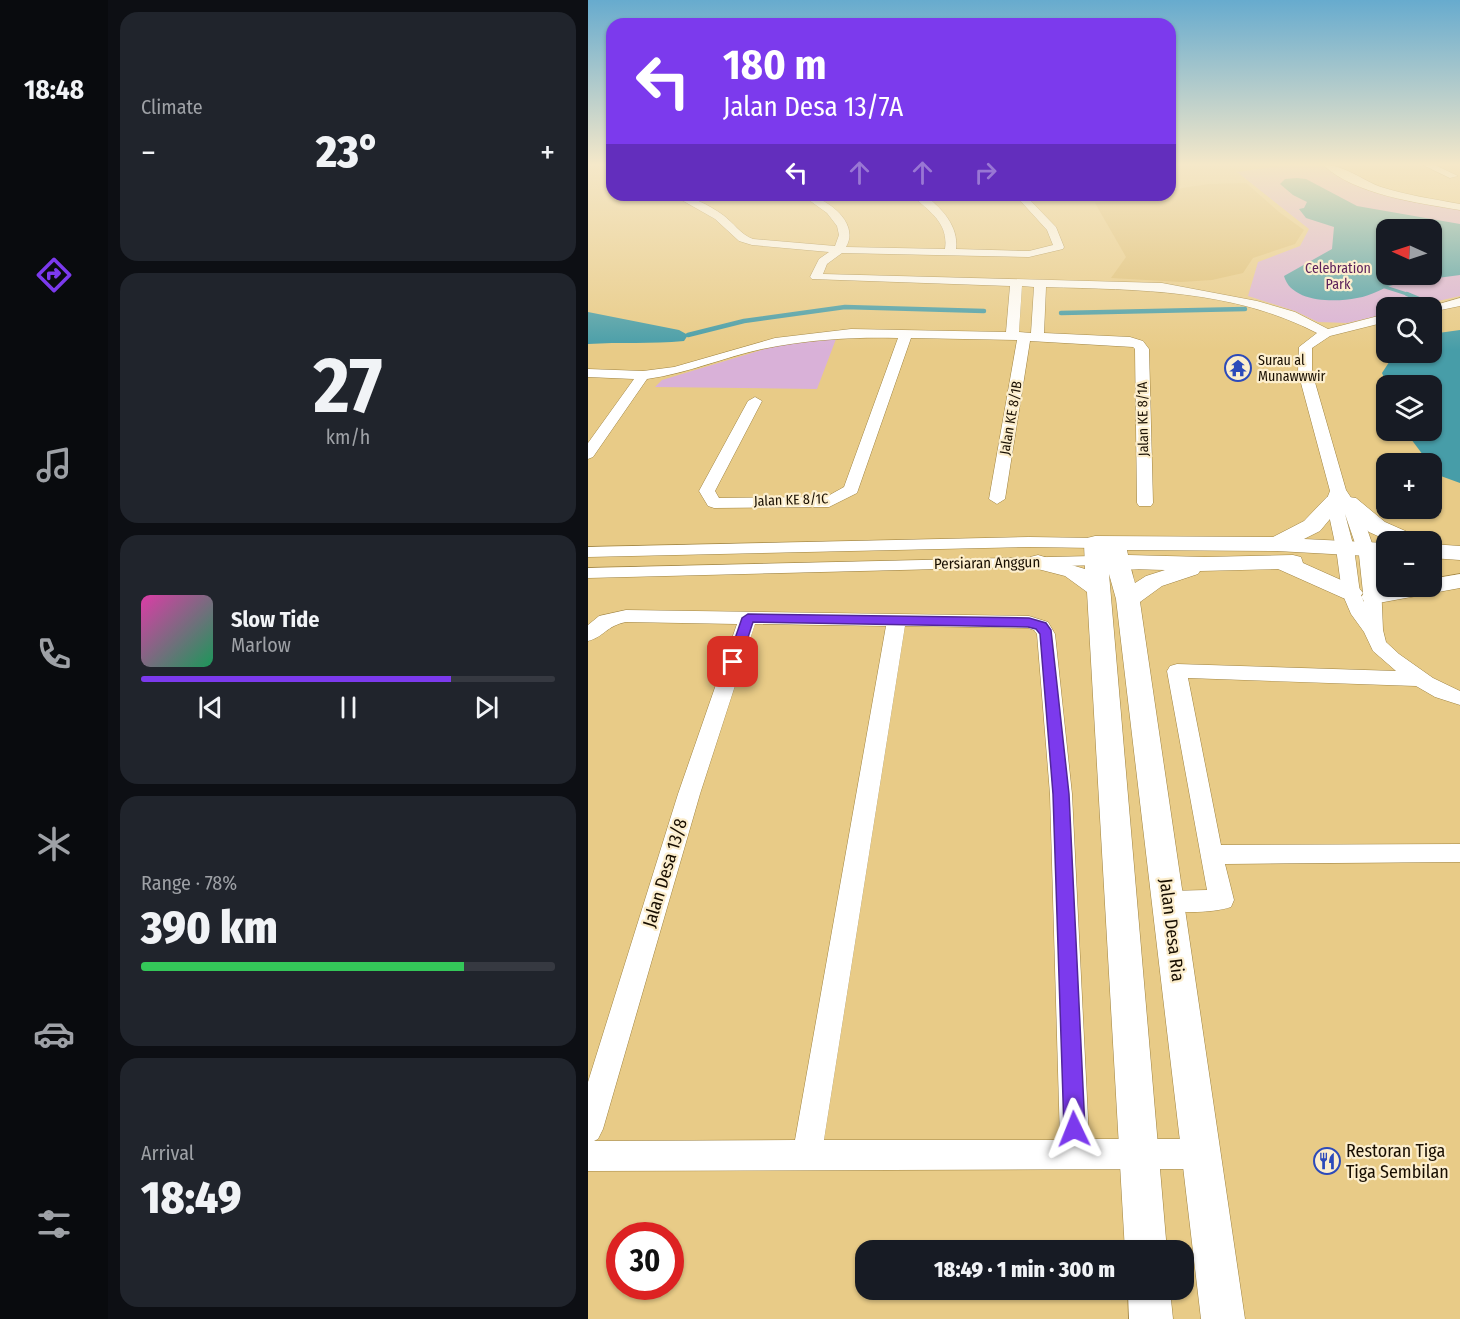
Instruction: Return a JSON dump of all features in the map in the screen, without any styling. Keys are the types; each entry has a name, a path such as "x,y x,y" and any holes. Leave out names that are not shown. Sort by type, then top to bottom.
{"main road":[{"path":"1376,593 1362,595 1278,553 1312,526 1340,498 1377,526 1388,531"},
{"name":"Persiaran Anggun","path":"1108,566 1278,553 1367,557"},
{"name":"Persiaran Anggun","path":"1108,566 1204,564 1278,553"},
{"path":"1442,556 1460,570"},
{"path":"1038,562 1080,574 1108,566 1154,581 1204,564"},
{"path":"1108,566 1145,1240"},
{"name":"Jalan Desa Ria","path":"1108,566 1168,901 1223,1319"},
{"path":"1442,584 1460,581"},
{"path":"1150,1300 1151,1319"}],"street":[{"path":"729,227 743,239 752,242 838,251 1029,254 1059,247 1050,227"},
{"path":"829,277 839,261 838,251 843,240 843,227"},
{"path":"948,227 951,232 950,252"},
{"path":"838,251 823,261 816,277 1162,287 1253,304 1291,315 1326,333"},
{"path":"1016,284 1014,319 1024,337"},
{"path":"1024,337 1037,319 1040,284"},
{"path":"1442,306 1460,302"},
{"path":"1376,320 1326,333 1306,347 1305,372 1340,498 1367,557 1362,595 1379,646 1391,658 1421,679 1451,697 1460,698"},
{"path":"588,373 643,375 675,371 775,342 851,333 1024,337"},
{"name":"Jalan KE 8/1C","path":"755,401 707,491 714,503 828,502 851,490 906,334"},
{"name":"Jalan KE 8/1A","path":"1024,337 1130,341 1138,344 1142,349 1145,503"},
{"name":"Jalan KE 8/1B","path":"997,499 1024,337"},
{"path":"588,454 643,375"},
{"name":"Persiaran Anggun","path":"588,552 1029,542 1108,566"},
{"name":"Persiaran Anggun","path":"588,573 1038,562"},
{"path":"588,635 606,620 626,616 1029,622 1041,626 1046,633 1061,794 1075,1153"},
{"name":"Jalan Desa 13/8","path":"588,1129 689,794 748,618"},
{"path":"807,1156 897,619"},
{"path":"1168,901 1222,900 1211,855 1178,671 1421,679"},
{"path":"1211,855 1460,853"},
{"path":"588,1156 1201,1154"}],"shaded area":[{"path":"1109,227 1299,227 1304,230 1295,244 1253,258 1243,273 1212,280 1181,282 1111,278 1126,257"}],"green space":[{"name":"Celebration Park","path":"1306,227 1376,227 1376,285 1442,285 1442,227 1460,227 1460,296 1442,300 1442,297 1376,297 1376,316 1347,323 1318,322 1295,311 1248,296 1258,262 1300,246 1309,229"},
{"path":"836,339 817,389 655,387 662,380 778,345"}],"water":[{"path":"1333,227 1376,227 1376,285 1393,285 1363,297 1325,300 1304,296 1288,285 1284,276 1332,249"},
{"path":"1442,227 1460,227 1460,275 1442,277"},
{"path":"588,312 679,330 688,335 684,341 588,344"},
{"path":"1460,330 1460,483 1442,476 1442,453 1422,453 1412,441 1442,441 1442,375 1383,375 1382,373 1388,363 1442,363 1442,332"}],"waterway":[{"path":"1382,286 1407,294"},
{"path":"1407,294 1414,297"},
{"path":"688,335 744,321 845,307 984,311"},
{"path":"1061,313 1245,309"}],"place":[{"name":"Surau al Munawwwir","path":"1238,368"},
{"name":"Restoran Tiga Tiga Sembilan","path":"1327,1161"}],"route":[{"path":"733,662 748,618 1029,622 1041,626 1046,633 1061,794 1074,1129"}]}
